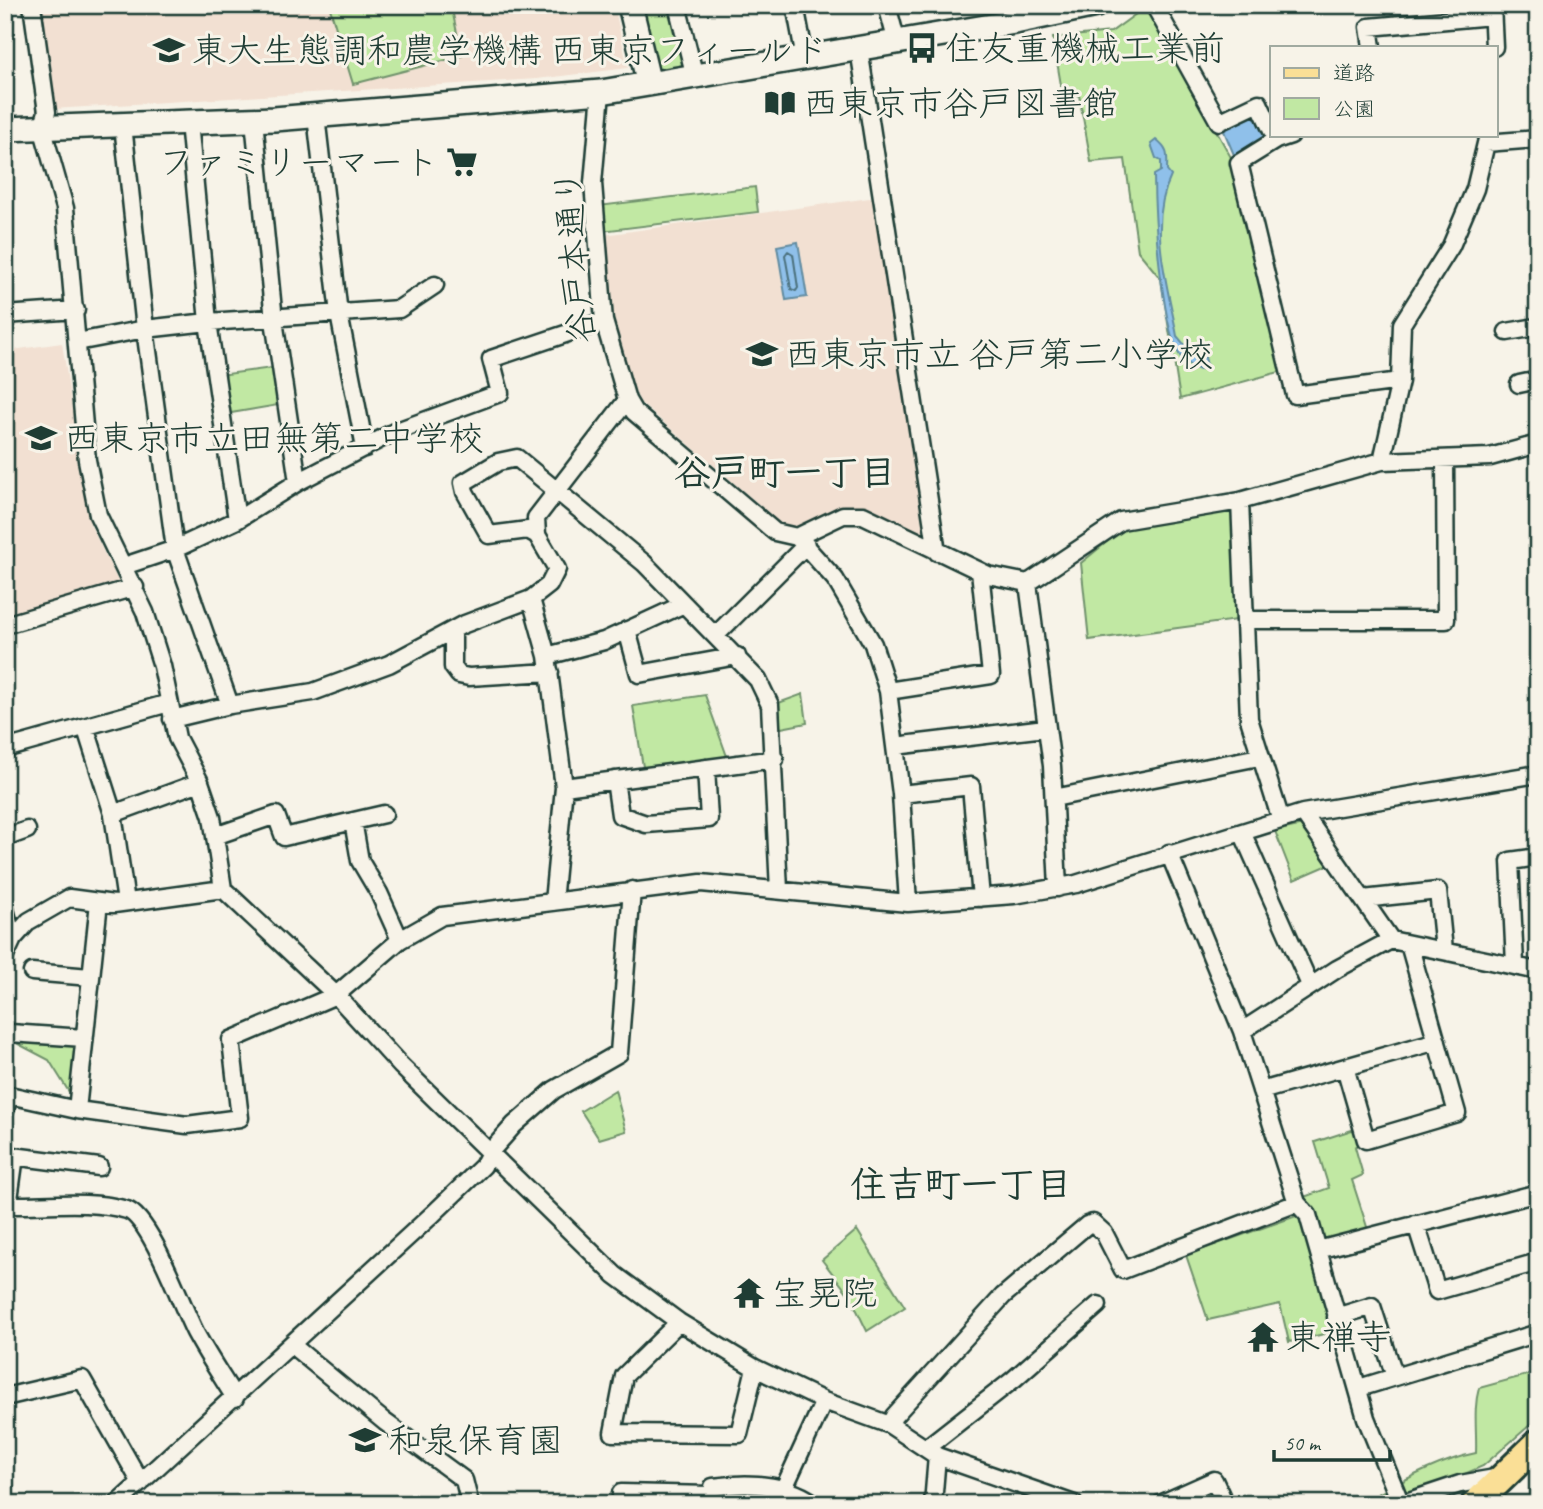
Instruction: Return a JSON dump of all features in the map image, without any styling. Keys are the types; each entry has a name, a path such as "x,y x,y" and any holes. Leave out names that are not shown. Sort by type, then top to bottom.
{"main road":[{"path":"630,5 649,84"},
{"path":"5,129 254,120 601,92 897,43 1096,5"},
{"path":"1475,1504 1503,1477 1532,1455"}],"street":[{"path":"32,5 47,112 42,127 65,208 87,460 98,515 135,587 162,666 177,738 200,782 215,836 223,888 336,995 489,1154 615,1275 679,1321 755,1368 824,1401 890,1425 932,1452 1051,1499 1074,1504"},
{"path":"677,5 695,77"},
{"path":"795,5 805,58"},
{"path":"887,5 897,43"},
{"path":"1154,5 1219,122 1259,103 1270,122"},
{"path":"1372,46 1369,27 1492,11 1494,46"},
{"path":"859,49 937,552"},
{"name":"谷戸本通り","path":"601,92 593,183 604,321 627,400 634,412 775,532 801,541"},
{"path":"316,116 339,314 365,448"},
{"path":"254,120 274,320 298,482"},
{"path":"189,122 208,322 237,520"},
{"path":"123,125 145,329 175,549 230,705"},
{"path":"1277,136 1239,163 1295,395 1400,381"},
{"path":"1381,461 1400,381 1402,324 1445,258 1475,189 1487,139 1538,139"},
{"path":"77,342 145,329 208,322 274,320 399,309 435,285"},
{"path":"5,315 76,310"},
{"path":"124,566 175,549 237,520 298,482 394,432 500,393 491,359 604,321"},
{"path":"1507,332 1536,327"},
{"path":"1518,384 1538,380"},
{"path":"5,750 170,711 319,691 389,664 453,630 531,598 549,585 557,569 537,535 536,518 554,491 627,400"},
{"path":"716,635 801,541 843,515 863,515 980,571 1028,583 1121,521 1240,501 1381,461 1490,457 1538,444"},
{"path":"537,535 528,530 489,535 465,492 463,483 498,461 517,458 644,564 758,680 770,705 775,759 779,890"},
{"path":"1246,620 1446,620 1445,460"},
{"path":"1240,501 1250,719 1259,757 1281,820"},
{"path":"801,541 835,579 873,645 888,691 901,794 908,903"},
{"path":"888,691 992,675 980,571"},
{"path":"1028,583 1054,798 1058,888"},
{"path":"5,625 135,587"},
{"path":"531,598 549,664 564,787 553,902"},
{"path":"453,630 453,667 459,675 469,677 549,664 682,605"},
{"path":"627,630 639,674 737,656"},
{"path":"86,729 113,814 127,902"},
{"path":"895,746 1045,729"},
{"path":"1054,798 1259,757"},
{"path":"564,787 775,759"},
{"path":"615,780 620,815 646,824 709,819 706,768"},
{"path":"5,1111 9,1095 77,1110 187,1125 240,1118 230,1040 336,995 400,940 442,916 701,883 908,903 981,898 1058,888 1303,813 1538,774"},
{"path":"113,814 200,782"},
{"path":"901,794 971,786 981,898"},
{"path":"1303,813 1391,940"},
{"path":"215,836 276,815 284,837 384,814"},
{"path":"353,821 360,861 379,893 400,940"},
{"path":"5,838 27,830"},
{"path":"1242,832 1310,985"},
{"path":"1169,853 1242,1031 1297,1203 1308,1215 1366,1418 1401,1504 1460,1484 1503,1477"},
{"path":"1515,964 1510,861 1538,857"},
{"path":"5,956 13,939 29,921 69,898 127,902 223,888"},
{"path":"117,1504 293,1346 483,1166 489,1154 514,1125 554,1090 619,1053 632,890"},
{"path":"1363,899 1438,891 1444,950"},
{"path":"77,1110 99,901"},
{"path":"5,909 13,939"},
{"path":"1242,1031 1310,985 1391,940 1515,964 1538,971"},
{"path":"1345,1067 1366,1140 1457,1113 1409,944"},
{"path":"32,972 90,977"},
{"path":"10,1033 84,1038"},
{"path":"1261,1091 1437,1041"},
{"path":"99,1167 10,1155 9,1199 15,1205 94,1206 128,1210 138,1216 170,1275 196,1333 235,1398"},
{"path":"1318,1250 1538,1193"},
{"path":"890,1425 894,1416 1003,1296 1087,1225 1093,1223 1104,1233 1123,1270 1297,1203"},
{"path":"1416,1224 1437,1291 1538,1262"},
{"path":"933,1504 932,1452 1098,1304"},
{"path":"1336,1317 1372,1306 1395,1377"},
{"path":"679,1321 624,1376 613,1433 739,1434 755,1368"},
{"path":"1359,1388 1538,1333"},
{"path":"293,1346 385,1422 464,1480 470,1504"},
{"path":"5,1397 82,1379 141,1483"},
{"path":"783,1496 824,1401"},
{"path":"1160,1504 1214,1480 1225,1504"},
{"path":"621,1504 621,1493 710,1500 713,1487 722,1485 783,1496 801,1493 815,1504"}],"shaded area":[{"path":"38,5 614,5 628,68 537,79 53,109"},
{"name":"西東京市立 谷戸第二小学校","path":"877,197 928,538 849,505 838,507 804,527 785,527 641,403 632,387 614,322 604,235"},
{"name":"西東京市立田無第二中学校","path":"62,343 90,524 120,585 5,615 5,351"}],"green space":[{"path":"329,5 451,5 462,56 353,84"},
{"path":"618,5 677,5 695,77 641,86 633,71"},
{"path":"1147,6 1233,161 1283,371 1180,399 1161,279 1138,251 1125,159 1091,162 1079,95 1063,97 1053,38 1111,32"},
{"path":"755,187 758,212 602,231 598,206"},
{"path":"279,367 284,404 225,414 219,375"},
{"path":"1232,508 1237,620 1089,640 1081,563 1125,527"},
{"path":"803,694 807,723 776,729 773,705"},
{"path":"705,695 729,762 644,773 633,706"},
{"path":"1308,824 1333,863 1294,880 1275,831"},
{"path":"5,1037 80,1041 74,1100 49,1060"},
{"path":"615,1090 626,1131 599,1139 581,1111"},
{"path":"1361,1127 1365,1141 1355,1147 1363,1175 1352,1180 1368,1230 1327,1242 1320,1239 1312,1209 1304,1197 1329,1188 1315,1142"},
{"path":"1299,1215 1333,1332 1289,1342 1280,1304 1208,1320 1186,1255"},
{"path":"857,1230 905,1307 867,1331 850,1296 822,1260"},
{"path":"1538,1372 1538,1418 1483,1466 1396,1504 1359,1504 1431,1468 1476,1453 1479,1388"}],"water":[{"path":"1257,106 1271,139 1237,162 1221,124"},
{"path":"1156,140 1166,151 1167,171 1171,176 1161,215 1160,235 1165,276 1177,336 1188,349 1205,357 1207,366 1200,370 1185,362 1177,350 1165,303 1157,244 1154,192 1154,175 1161,171 1161,161 1156,158 1151,144"},
{"path":"798,242 807,297 786,300 777,246"}],"place":[{"name":"住友重機械工業前","path":"922,48"},
{"name":"東大生態調和農学機構 西東京フィールド","path":"169,50"},
{"name":"西東京市谷戸図書館","path":"780,103"},
{"name":"ファミリーマート","path":"462,162"},
{"name":"西東京市立 谷戸第二小学校","path":"762,354"},
{"name":"西東京市立田無第二中学校","path":"41,438"},
{"name":"宝晃院","path":"749,1293"},
{"name":"東禅寺","path":"1263,1337"},
{"name":"和泉保育園","path":"365,1440"}],"district":[{"name":"谷戸町一丁目","path":"785,472"},
{"name":"住吉町一丁目","path":"961,1184"}]}
